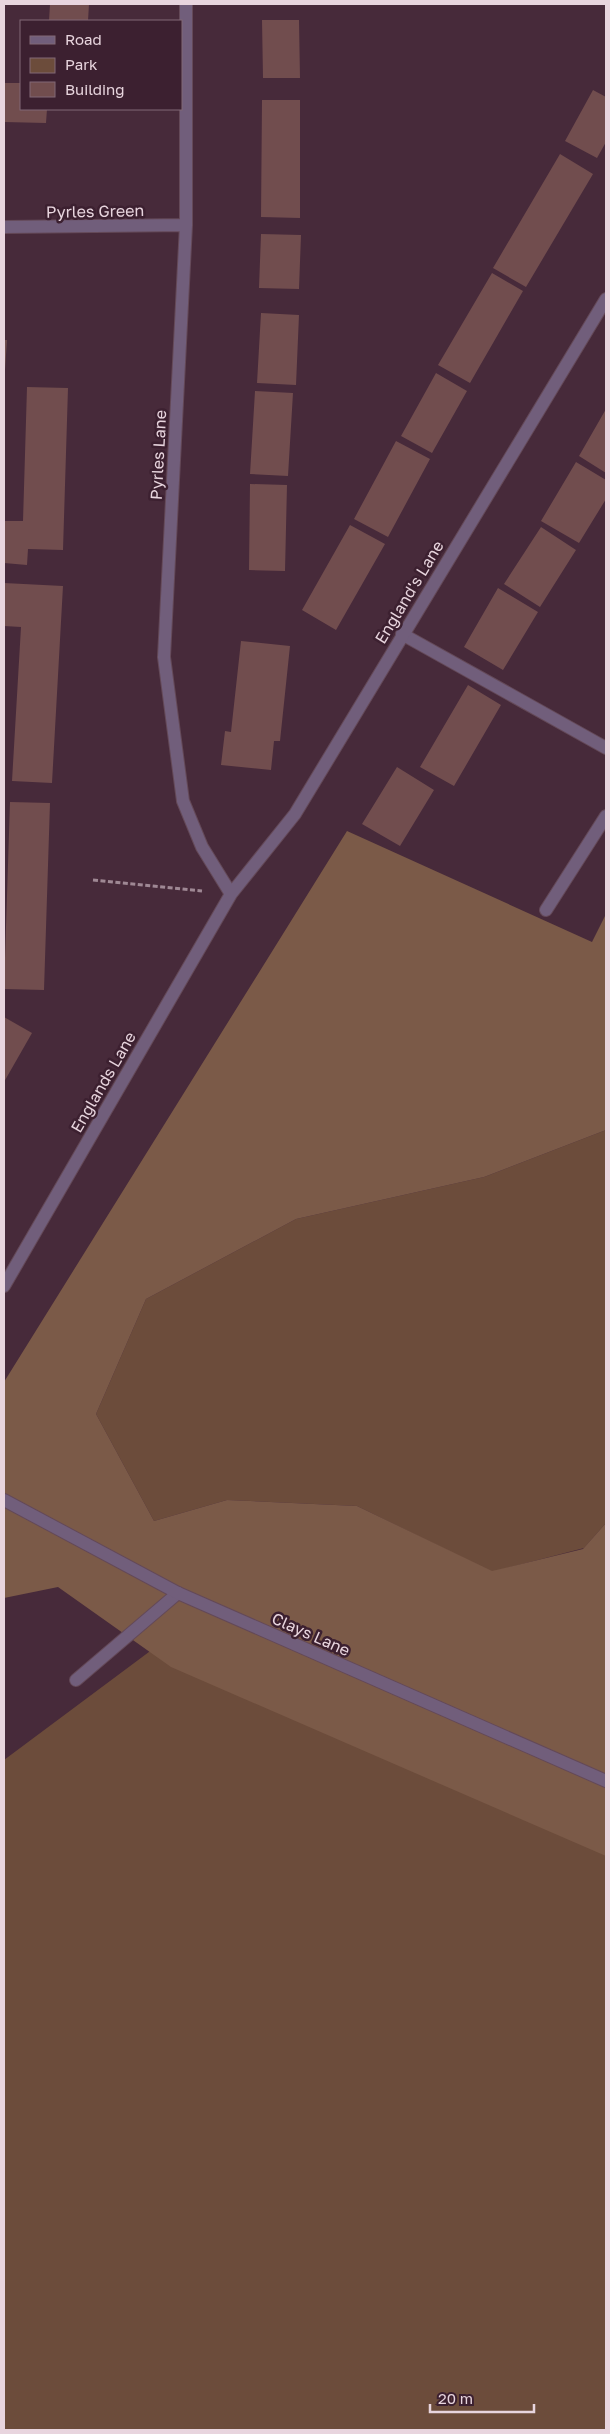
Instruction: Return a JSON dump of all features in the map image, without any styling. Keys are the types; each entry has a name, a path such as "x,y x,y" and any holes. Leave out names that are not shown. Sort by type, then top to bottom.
{"street":[{"name":"Pyrles Lane","path":"186,4 186,225 164,657 183,800 202,847 231,894"},
{"name":"Pyrles Green","path":"4,227 186,225"},
{"name":"England's Lane","path":"231,894 295,814 606,299"},
{"path":"402,634 606,748"},
{"path":"546,910 606,816"},
{"name":"Englands Lane","path":"4,1286 231,894"},
{"name":"Clays Lane","path":"6,1503 178,1593 606,1781"},
{"path":"76,1680 178,1593"}],"path":[{"path":"93,880 231,894"}],"green space":[{"path":"606,1130 606,1523 584,1548 492,1572 357,1506 227,1500 154,1521 96,1414 146,1299 296,1219 484,1177"},
{"path":"161,1643 606,1836 606,2430 4,2430 4,1760"}],"shaded area":[{"path":"347,831 592,942 606,914 606,1130 484,1177 296,1219 146,1299 96,1414 154,1521 227,1500 357,1506 492,1571 583,1549 606,1523 606,1856 171,1667 58,1587 4,1598 4,1382"}],"building":[{"path":"50,4 89,4 88,20 49,20"},
{"path":"262,20 299,20 300,78 263,78"},
{"path":"4,83 20,83 20,110 47,110 46,123 4,122"},
{"path":"593,90 606,97 606,142 597,158 565,141"},
{"path":"262,100 300,100 300,218 261,217"},
{"path":"560,154 593,174 526,287 493,268"},
{"path":"261,234 301,235 299,289 259,288"},
{"path":"492,273 523,291 470,383 438,365"},
{"path":"261,313 299,315 296,385 257,383"},
{"path":"4,340 7,340 5,370 4,370"},
{"path":"436,373 467,391 432,453 401,436"},
{"path":"27,387 68,388 63,550 28,549 27,565 4,563 5,521 23,521"},
{"path":"255,391 293,393 288,476 250,474"},
{"path":"606,409 606,473 579,456"},
{"path":"396,441 430,459 388,537 354,519"},
{"path":"576,462 606,480 606,499 579,543 541,521"},
{"path":"250,484 287,485 285,571 249,570"},
{"path":"350,525 385,544 336,630 302,610"},
{"path":"541,527 576,550 540,607 504,584"},
{"path":"4,583 63,586 52,783 12,781 21,627 4,626"},
{"path":"498,588 538,612 503,670 464,647"},
{"path":"241,641 290,646 280,741 274,741 271,770 221,765 225,731 231,732"},
{"path":"468,685 501,705 454,786 420,767"},
{"path":"397,767 434,790 400,846 362,824"},
{"path":"10,802 50,803 44,990 4,989"},
{"path":"4,1017 32,1033 4,1082"}]}
